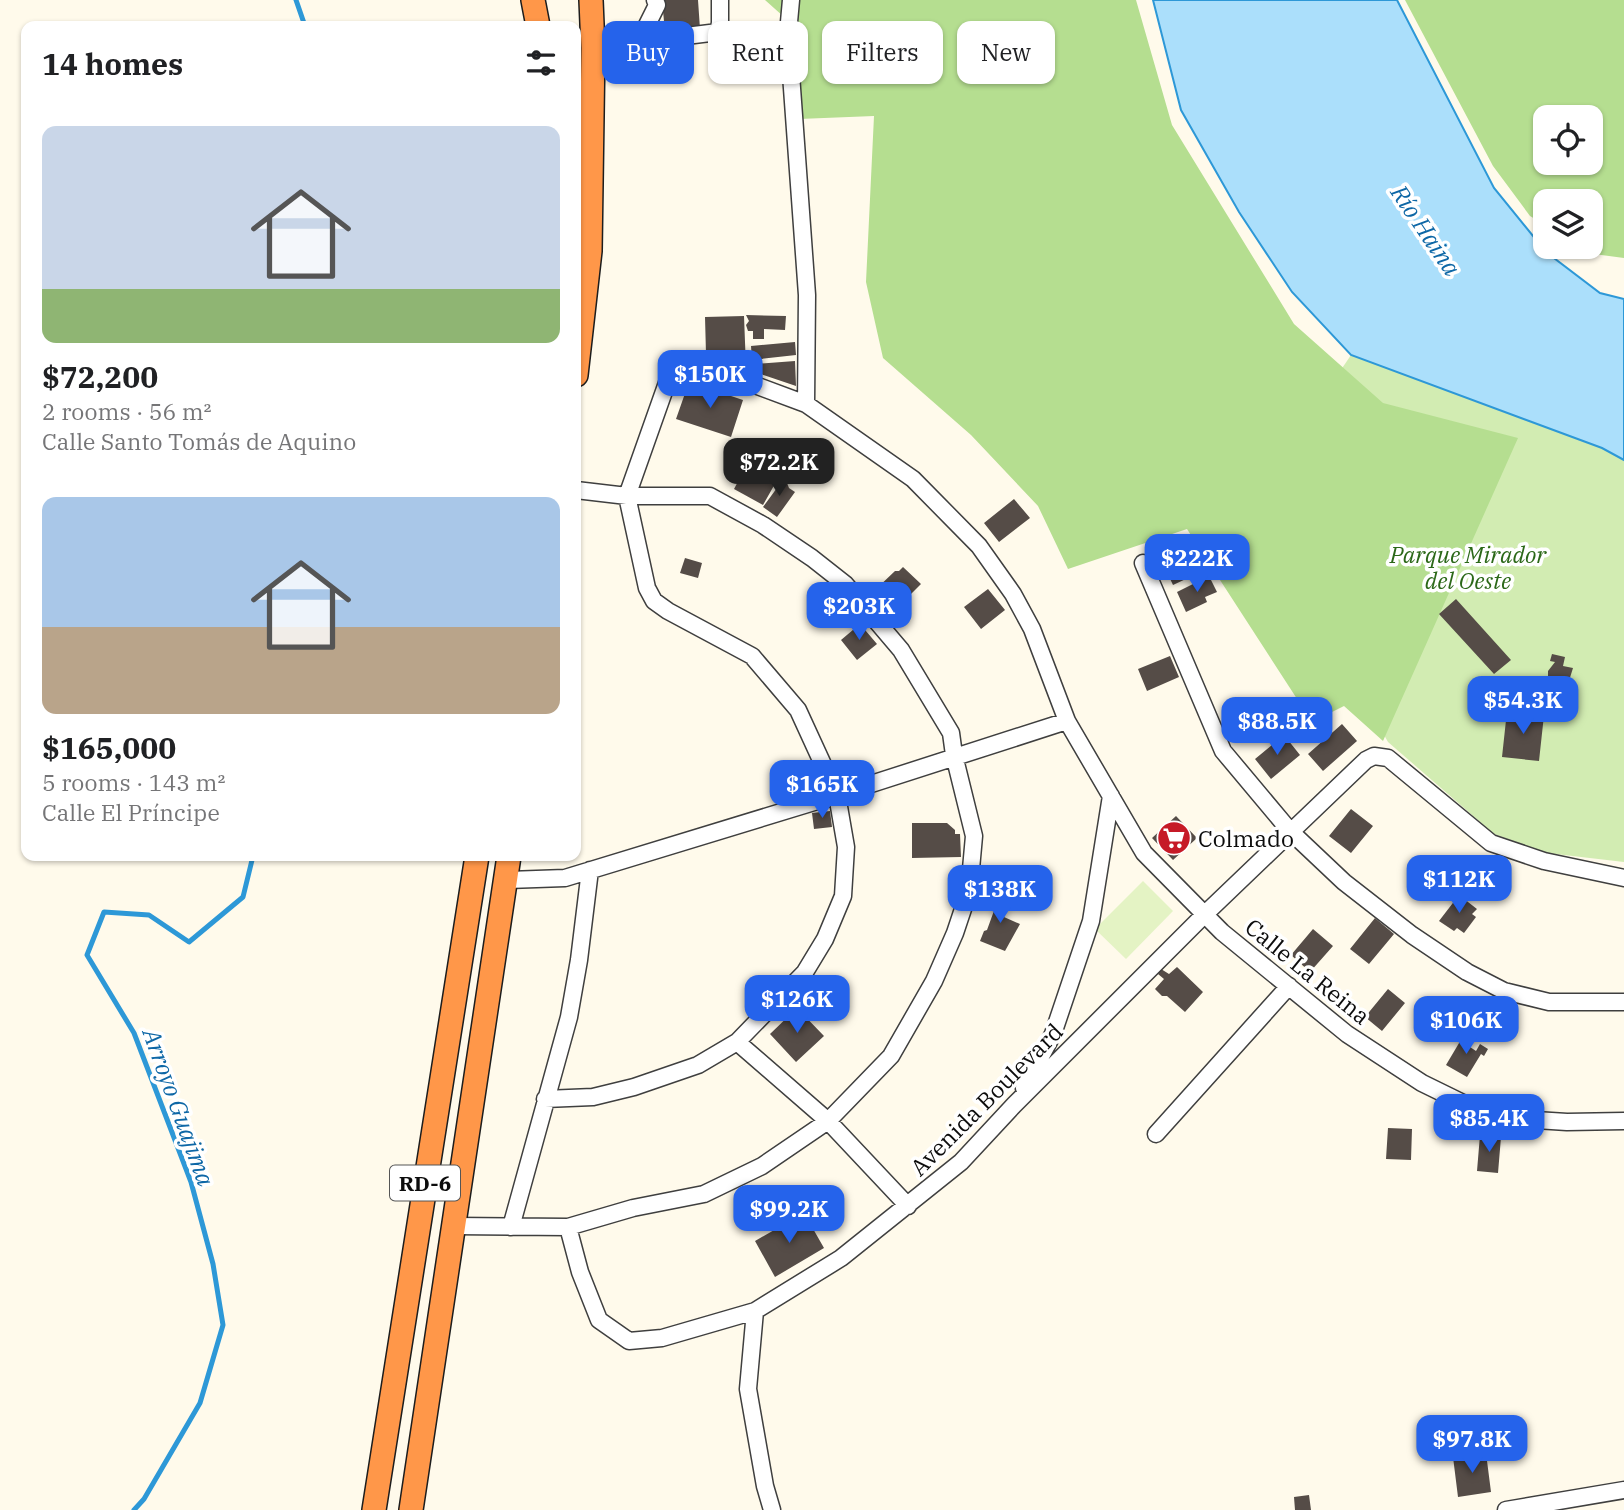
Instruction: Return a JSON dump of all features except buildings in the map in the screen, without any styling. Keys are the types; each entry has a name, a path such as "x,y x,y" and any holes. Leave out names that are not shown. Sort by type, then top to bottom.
{"highway":[{"path":"533,0 537,21"},
{"path":"581,331 590,251 593,48 591,0"},
{"name":"RD-6","path":"374,1510 476,861"},
{"name":"RD-6","path":"411,1510 508,861"}],"street":[{"path":"649,21 657,5 655,0"},
{"path":"720,0 720,21"},
{"path":"789,21 791,0"},
{"path":"593,48 602,47"},
{"path":"792,84 807,295 806,404"},
{"name":"Calle La Reina","path":"626,496 673,366 678,362 688,360 806,404 913,479 979,547 1013,594 1032,629 1068,721 1144,853 1204,915 1347,1034 1422,1083 1471,1107 1520,1119 1624,1121"},
{"path":"454,1226 568,1227 633,1208 704,1194 762,1166 828,1121 891,1056 934,981 970,891 974,836 951,733 901,650 845,584 813,558 763,525 710,496 626,496 581,491"},
{"path":"545,1099 593,1097 634,1087 698,1065 737,1042 805,972 825,939 843,896 846,847 837,795 798,710 752,656 654,601 647,588 626,496"},
{"path":"1143,563 1223,751 1290,831 1344,882 1412,935 1466,972 1504,991 1549,1002 1624,1002"},
{"path":"506,880 565,878 1068,721"},
{"name":"Avenida Boulevard","path":"568,1227 580,1272 599,1320 629,1341 662,1338 755,1311 841,1258 961,1162 1014,1105 1204,915 1290,831 1366,760 1374,756 1388,758 1492,843 1544,861 1624,877"},
{"path":"1014,1105 1054,1034 1091,921 1111,796"},
{"path":"510,1227 569,1017 590,870"},
{"path":"1156,1134 1289,986"},
{"path":"737,1042 828,1121 908,1206"},
{"path":"755,1311 748,1389 765,1486 772,1510"},
{"path":"1506,1510 1624,1490"}],"green space":[{"path":"765,0 1136,0 1172,125 1294,324 1383,403 1518,438 1383,741 1344,706 1312,722 1187,529 1068,569 1038,506 971,435 883,358 866,282 874,116 799,119 797,84 808,84 808,21 789,21"},
{"path":"1405,0 1624,0 1624,258 1603,255 1603,189 1533,189 1533,218 1493,166"},
{"name":"Parque Mirador del Oeste","path":"1351,355 1602,448 1624,460 1624,862 1547,853 1494,834 1388,742 1252,502"},
{"path":"1143,881 1173,911 1126,959 1095,929"}],"water":[{"name":"Río Haina","path":"1153,0 1397,0 1494,188 1533,236 1533,259 1555,259 1600,293 1624,299 1624,460 1602,448 1351,355 1292,292 1239,212 1181,110"}],"waterway":[{"name":"Arroyo Guajima","path":"296,0 303,21"},
{"name":"Arroyo Guajima","path":"134,1510 144,1499 200,1403 223,1325 213,1264 191,1182 134,1033 87,955 104,912 149,915 189,942 243,897 252,861"}],"place":[{"name":"Colmado","path":"1174,838"}]}
